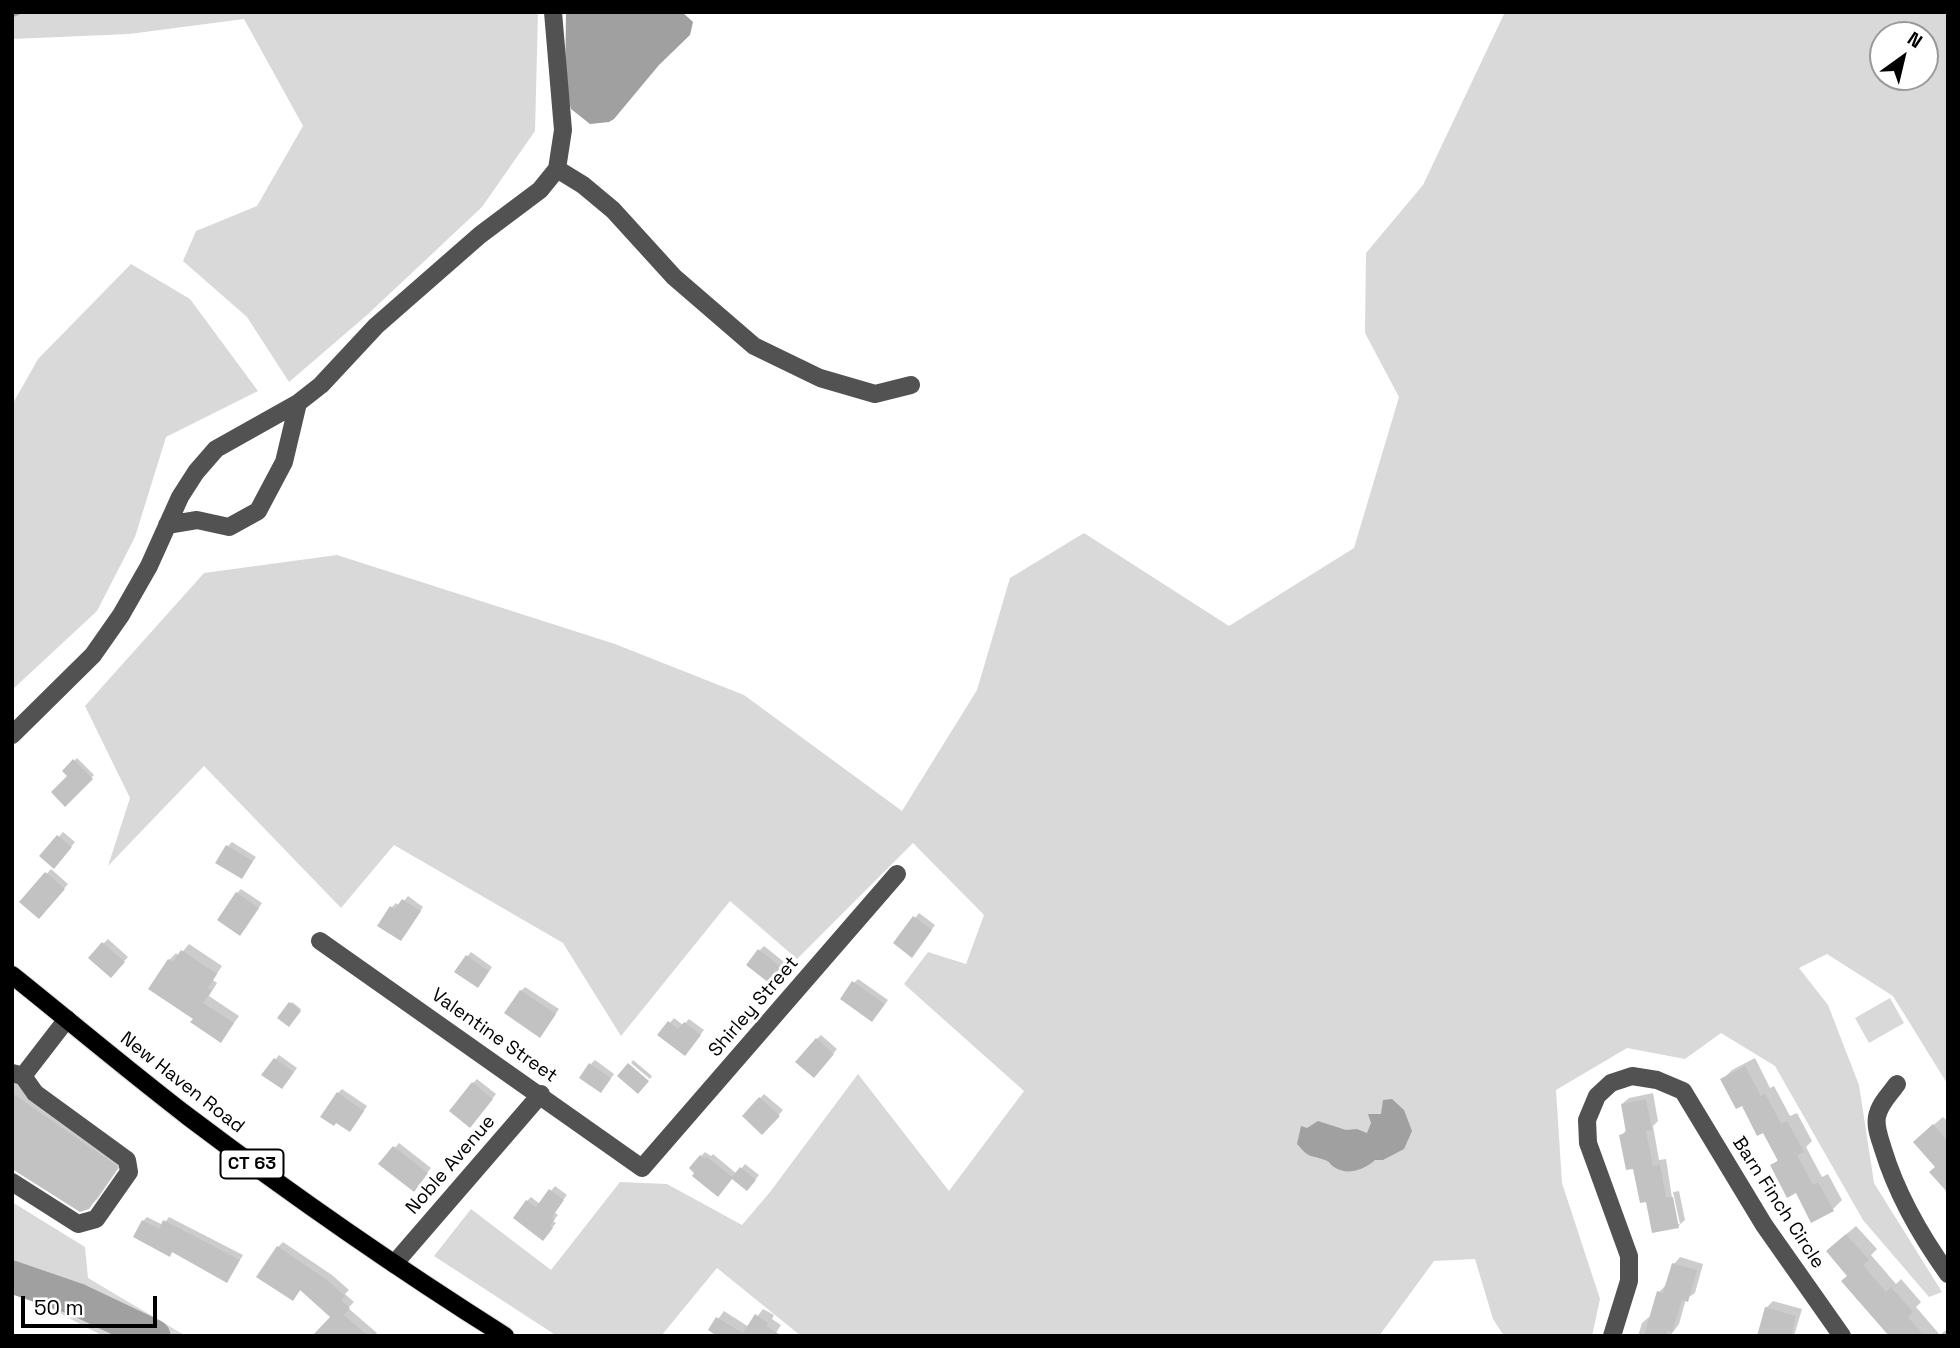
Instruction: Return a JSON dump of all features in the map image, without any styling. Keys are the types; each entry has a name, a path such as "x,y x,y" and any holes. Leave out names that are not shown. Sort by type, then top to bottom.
{"main road":[{"name":"New Haven Road","path":"12,975 189,1117 280,1185 505,1336"}],"street":[{"path":"12,736 93,655 121,615 149,566 180,496 216,449 298,403 321,385 376,326 480,235 540,190 557,169 563,131 553,12"},
{"path":"557,169 583,185 612,209 674,277 754,346 820,378 875,394 911,384"},
{"path":"167,525 197,520 229,527 258,511 284,462 298,403"},
{"name":"Shirley Street","path":"642,1168 897,874"},
{"name":"Valentine Street","path":"320,941 541,1094 642,1168"},
{"path":"12,1182 78,1224 96,1219 129,1172 127,1160 35,1093 18,1075 67,1019"},
{"name":"Barn Finch Circle","path":"1612,1336 1629,1281 1629,1256 1588,1143 1587,1120 1597,1096 1611,1083 1632,1076 1657,1080 1683,1091 1764,1225 1842,1336"},
{"path":"1897,1084 1882,1104 1877,1117 1878,1134 1900,1197 1919,1232 1948,1275"},
{"name":"Noble Avenue","path":"394,1264 541,1094"}],"shaded area":[{"path":"12,12 538,12 535,131 482,207 367,315 289,382 247,317 183,261 196,231 257,206 303,126 244,19 129,34 12,39"},
{"path":"566,12 682,12 693,22 690,35 659,65 614,119 590,124 571,109 565,86"},
{"path":"1505,12 1948,12 1948,1085 1893,996 1827,954 1799,968 1828,1005 1859,1085 1874,1183 1942,1292 1929,1297 1863,1220 1775,1066 1721,1033 1685,1059 1627,1048 1556,1090 1562,1183 1600,1299 1592,1336 1504,1336 1493,1319 1475,1259 1434,1261 1379,1336 801,1336 717,1268 661,1336 557,1336 434,1256 471,1209 551,1270 620,1182 667,1184 742,1225 770,1192 858,1074 949,1191 1024,1091 904,984 928,952 966,964 984,915 913,843 797,959 730,901 621,1036 563,943 394,845 341,908 204,766 108,866 130,798 85,706 204,573 337,555 615,644 744,695 902,811 977,690 1010,578 1084,533 1229,626 1354,548 1399,397 1365,333 1366,253 1423,185"},
{"path":"131,264 190,299 258,391 166,437 135,537 97,611 12,690 12,405 38,359"},
{"path":"1890,998 1904,1023 1869,1043 1855,1018"},
{"path":"1392,1099 1404,1110 1412,1131 1404,1149 1383,1160 1375,1160 1355,1171 1344,1171 1307,1154 1297,1144 1301,1126 1307,1128 1318,1121 1367,1133 1371,1123 1368,1114 1381,1114 1383,1100"},
{"path":"12,1202 85,1247 88,1278 186,1336 103,1336 46,1306 12,1292"}],"building":[{"path":"73,759 93,779 65,807 51,792 67,776 62,771"},
{"path":"57,835 72,847 54,869 39,856"},
{"path":"226,845 253,861 242,879 215,863"},
{"path":"45,872 65,889 39,919 19,902"},
{"path":"236,892 259,908 240,936 217,920"},
{"path":"402,899 421,911 401,941 377,926 390,906 395,909"},
{"path":"913,916 932,930 912,958 893,943"},
{"path":"102,942 125,962 111,978 88,958"},
{"path":"758,949 781,967 769,983 746,965"},
{"path":"181,950 217,974 208,988 212,990 203,1003 234,1023 221,1043 190,1022 193,1019 148,989 168,959 173,962"},
{"path":"466,955 489,971 478,988 454,972"},
{"path":"852,981 885,1004 872,1022 840,999"},
{"path":"520,990 556,1014 540,1038 504,1013"},
{"path":"289,1002 301,1011 289,1027 277,1018"},
{"path":"668,1021 678,1029 684,1022 701,1035 685,1056 657,1035"},
{"path":"816,1038 834,1054 814,1078 795,1062"},
{"path":"274,1058 294,1072 282,1089 261,1075"},
{"path":"589,1063 611,1078 601,1093 579,1078"},
{"path":"628,1063 649,1081 638,1094 617,1076"},
{"path":"1745,1066 1761,1096 1765,1093 1781,1124 1787,1121 1804,1152 1797,1155 1813,1185 1818,1182 1834,1211 1811,1223 1796,1193 1787,1198 1770,1165 1778,1161 1763,1133 1757,1136 1742,1106 1736,1109 1720,1079"},
{"path":"472,1082 493,1099 470,1128 449,1111"},
{"path":"337,1092 364,1111 350,1132 320,1117"},
{"path":"12,1093 117,1166 89,1209 80,1212 12,1169"},
{"path":"759,1097 780,1116 762,1135 742,1116"},
{"path":"1646,1099 1652,1130 1646,1131 1653,1166 1660,1164 1666,1198 1673,1197 1679,1228 1652,1233 1646,1202 1640,1203 1633,1169 1626,1170 1619,1135 1626,1133 1621,1104"},
{"path":"1933,1124 1948,1142 1948,1193 1929,1172 1935,1167 1913,1142"},
{"path":"393,1146 428,1173 414,1192 378,1164"},
{"path":"700,1155 705,1159 707,1157 732,1177 740,1167 756,1180 747,1191 732,1179 718,1197 692,1176 694,1173 689,1168"},
{"path":"549,1189 564,1200 552,1217 555,1219 550,1225 553,1228 543,1241 513,1218 526,1200 536,1207"},
{"path":"142,1220 159,1229 163,1220 240,1260 227,1283 172,1252 170,1257 133,1237"},
{"path":"1846,1234 1869,1260 1863,1265 1886,1292 1891,1287 1913,1312 1908,1317 1924,1336 1889,1336 1841,1281 1847,1276 1826,1251"},
{"path":"277,1246 327,1280 345,1296 341,1300 350,1308 344,1315 368,1336 312,1336 330,1317 300,1290 293,1301 256,1277"},
{"path":"1672,1263 1697,1270 1688,1302 1682,1300 1672,1332 1668,1331 1666,1336 1644,1336 1657,1291 1663,1293"},
{"path":"1765,1307 1796,1316 1791,1336 1757,1336"},
{"path":"755,1314 768,1323 766,1326 782,1336 717,1336 708,1330 716,1317 743,1333"}],"waterway":[{"path":"12,15 19,12"},
{"path":"12,1277 76,1299 154,1336"}]}
